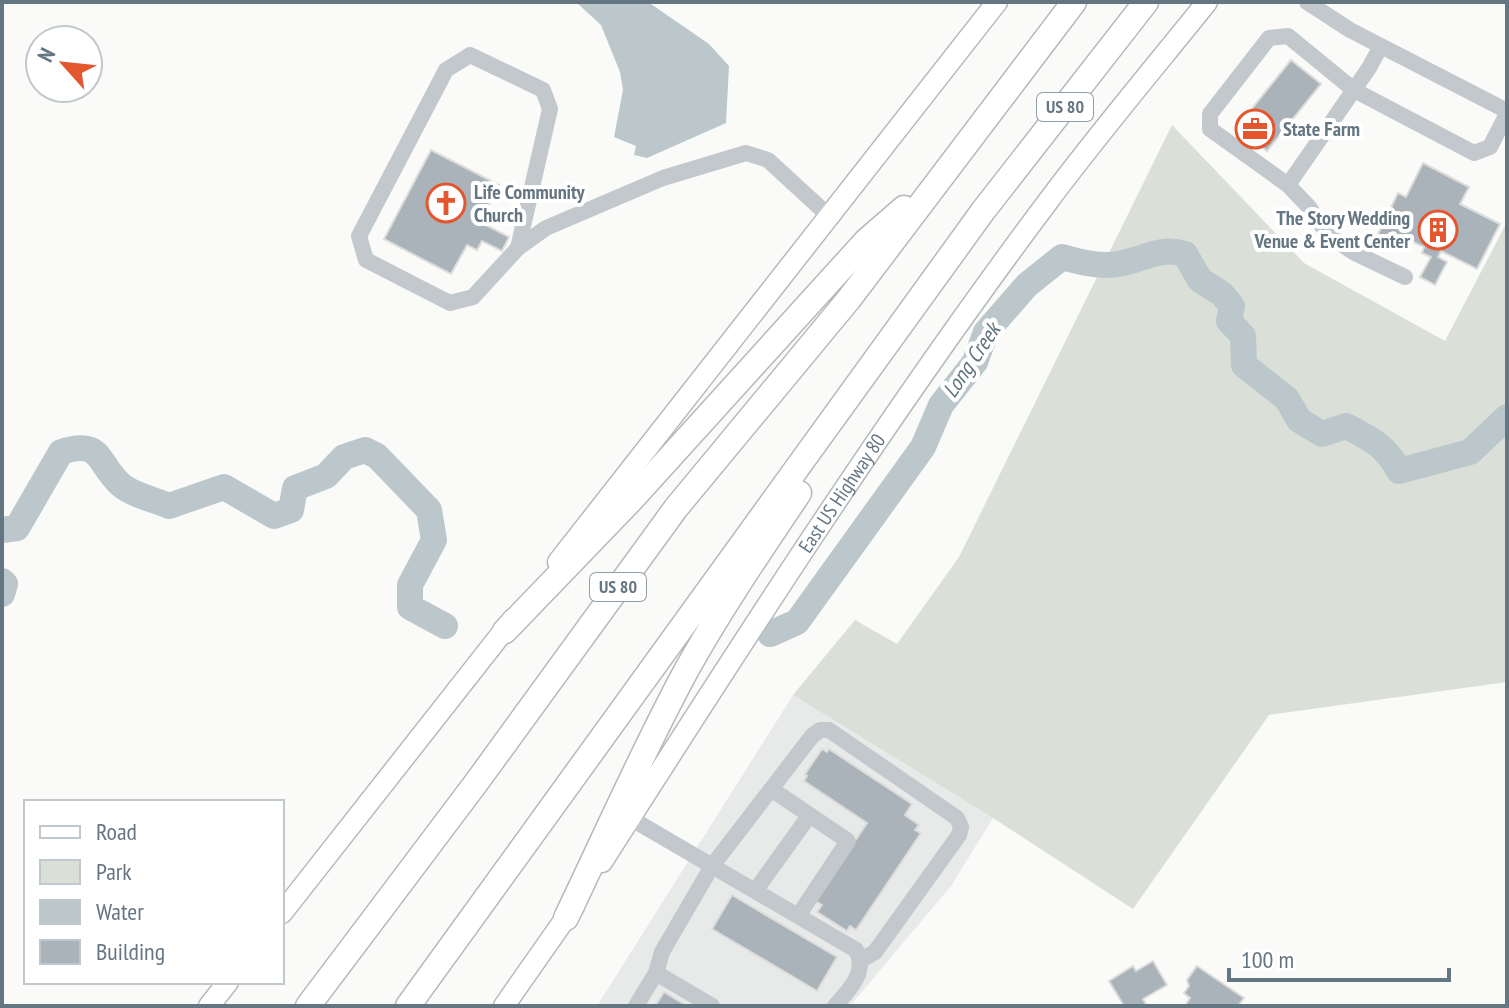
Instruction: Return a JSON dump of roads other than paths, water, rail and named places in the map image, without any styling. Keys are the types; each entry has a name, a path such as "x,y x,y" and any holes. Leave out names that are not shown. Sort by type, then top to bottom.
{"highway":[{"name":"US 80","path":"308,1006 486,771 676,508 849,299 1074,2"},
{"name":"US 80","path":"408,1006 983,211 1146,2"},
{"path":"505,631 633,498 866,241 940,178"},
{"path":"566,918 688,667 742,578 983,211"}],"main road":[{"path":"284,910 997,2"},
{"name":"East US Highway 80","path":"504,1006 566,918 716,682 913,389 1049,200 1207,2"},
{"path":"209,1006 226,984"}],"street":[{"path":"1307,2 1350,30 1507,112 1490,147 1474,153 1354,90 1288,36 1279,35 1269,38 1210,114 1210,129 1288,185 1309,207 1328,235 1353,252 1405,277"},
{"path":"1288,185 1381,46"},
{"path":"518,248 550,109 543,90 470,55 446,70 359,236 366,260 450,303 473,297 518,248 546,228 663,178 746,153 768,160 829,216"},
{"path":"636,1006 656,973 662,952 712,866 812,736 820,730 829,730 957,818 961,827 959,835 875,952 861,960"},
{"path":"771,789 848,841 798,916"},
{"path":"755,891 809,816"},
{"path":"630,818 856,950 861,960 860,971 851,988 835,1006"},
{"path":"656,973 712,1006"}],"water":[{"path":"576,2 648,2 709,44 729,66 726,123 647,158 634,155 636,146 614,137 623,90 620,72 601,25"}],"waterway":[{"name":"Long Creek","path":"770,634 797,622 923,447 941,405 975,362 986,332 1027,285 1062,257 1111,265 1159,253 1185,254 1200,280 1222,294 1232,306 1229,321 1243,336 1244,365 1287,399 1299,420 1322,434 1346,426 1377,444 1399,471 1470,452 1507,417"},
{"name":"Long Creek","path":"2,530 17,528 61,452 85,448 92,451 126,489 169,506 224,487 274,516 291,510 295,488 326,476 344,457 365,450 377,456 429,510 434,540 410,585 410,607 445,626"},
{"name":"Long Creek","path":"2,581 5,584 2,594"}],"place":[{"name":"State Farm","path":"1255,129"},
{"name":"Life Community Church","path":"446,203"},
{"name":"The Story Wedding Venue & Event Center","path":"1438,230"}]}
